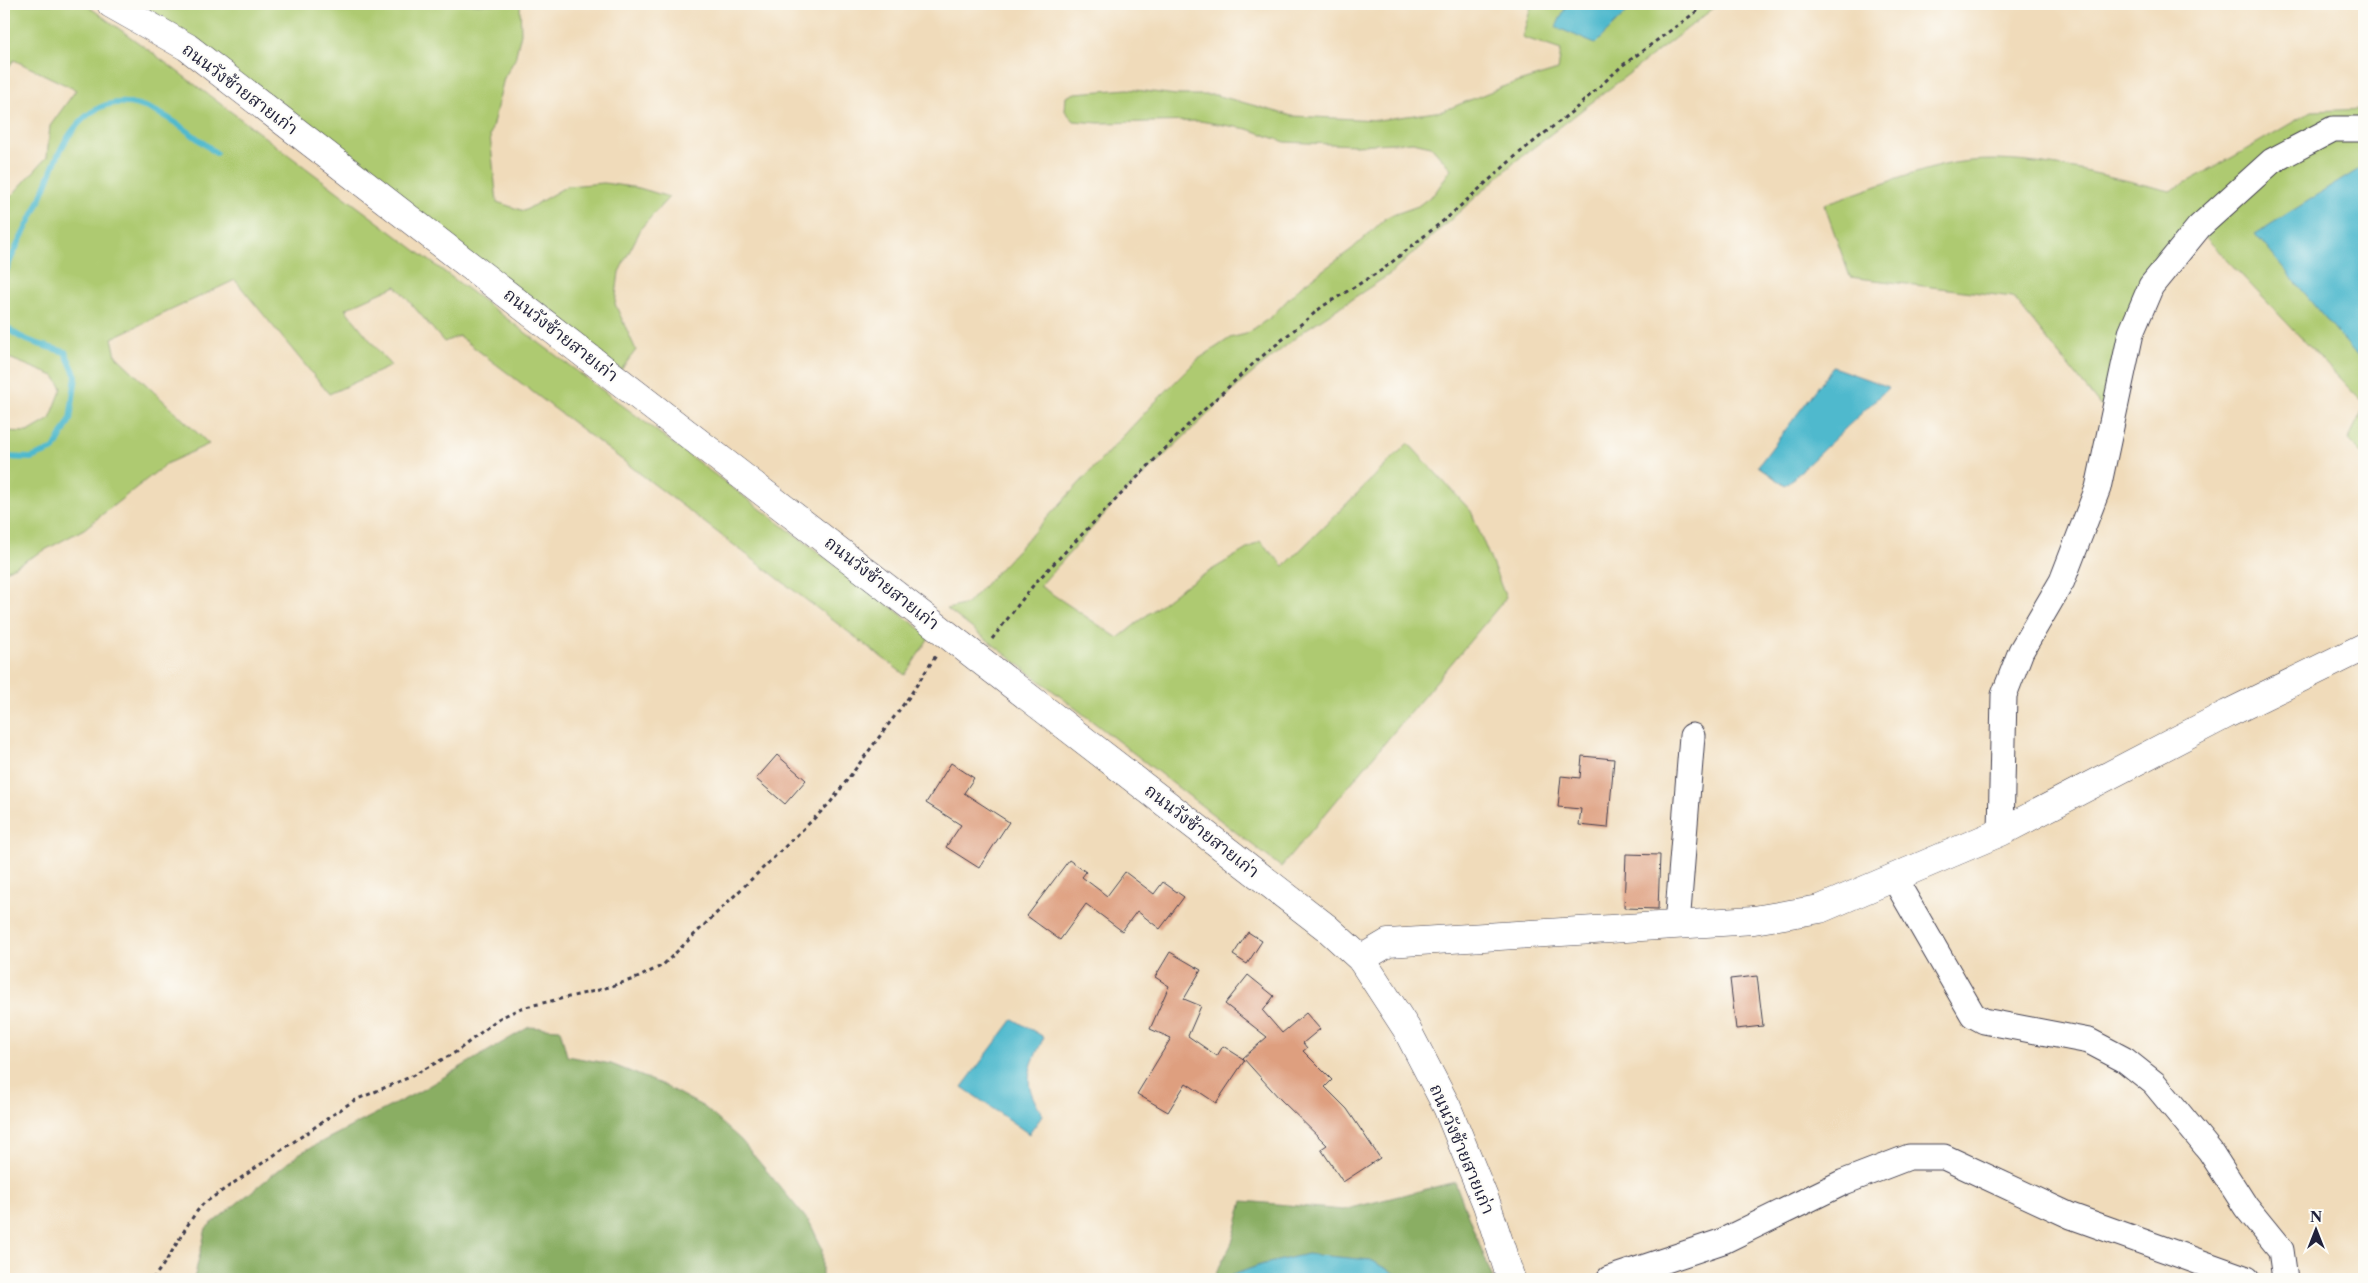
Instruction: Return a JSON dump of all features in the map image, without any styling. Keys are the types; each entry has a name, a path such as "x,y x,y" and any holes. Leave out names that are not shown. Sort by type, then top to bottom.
{"main road":[{"name":"ถนนวังซ้ายสายเก่า","path":"111,4 187,47 1320,922 1361,960 1406,1028 1448,1107 1487,1205 1511,1279"},
{"path":"1361,960 1388,943 1754,920 1820,909 2001,832 2226,714 2364,647"}],"street":[{"path":"2001,832 2004,695 2021,650 2062,581 2098,488 2130,333 2151,286 2199,227 2272,161 2333,129 2364,129"},
{"path":"1677,925 1692,736"},
{"path":"1894,878 1973,1015 1984,1021 2089,1041 2125,1060 2154,1083 2210,1151 2246,1207 2281,1250 2285,1279"},
{"path":"1609,1279 1723,1241 1844,1182 1909,1157 1944,1157 2071,1216 2247,1279"}],"path":[{"path":"978,657 1035,582 1190,423 1254,363 1323,306 1382,270 1448,217 1518,154 1574,110 1623,65 1707,4"},
{"path":"152,1279 164,1266 192,1217 203,1204 353,1101 410,1077 456,1052 498,1019 521,1008 599,990 637,978 663,965 830,803 909,697 949,635"}],"green space":[{"path":"4,4 85,4 154,54 930,636 905,675 459,336 444,342 396,286 345,309 391,366 329,394 235,280 112,338 116,356 209,444 166,464 84,529 4,572 4,431 28,432 50,419 62,388 54,376 4,356 4,204 47,157 50,126 76,90 14,60 4,73"},
{"path":"137,4 520,4 521,33 515,59 504,78 490,136 497,202 524,211 567,186 604,183 639,188 669,197 642,227 619,272 615,304 636,350 621,370"},
{"path":"1532,4 1719,4 1516,161 1390,274 1305,330 1243,381 1118,499 1040,586 1118,638 1180,589 1260,541 1284,566 1408,443 1471,511 1506,598 1281,867 947,609 967,604 1153,404 1197,360 1230,338 1246,334 1271,317 1301,286 1352,249 1387,217 1418,206 1435,193 1451,169 1431,146 1413,142 1355,145 1285,142 1248,129 1200,121 1099,123 1074,121 1065,111 1066,97 1075,93 1128,89 1176,95 1216,95 1292,116 1378,120 1443,111 1502,87 1558,70 1561,50 1522,37"},
{"path":"2364,109 2364,404 2191,222 2106,413 2013,297 1850,277 1824,204 1911,174 1967,161 1996,160 2056,166 2086,171 2170,191 2312,111"},
{"path":"2364,407 2364,456 2348,440"},
{"path":"529,1027 560,1029 567,1056 611,1064 661,1084 704,1107 741,1140 810,1223 822,1248 822,1279 194,1279 206,1228 300,1153 420,1091"},
{"path":"1455,1182 1493,1279 1213,1279 1232,1243 1243,1201 1343,1210"}],"water":[{"path":"1567,4 1635,4 1595,44 1556,27"},
{"path":"2364,166 2364,364 2255,234"},
{"path":"1833,367 1889,387 1785,486 1758,466"},
{"path":"1013,1019 1044,1037 1029,1076 1032,1093 1043,1115 1029,1134 962,1087"},
{"path":"1307,1254 1370,1260 1405,1279 1222,1279 1260,1265"}],"building":[{"path":"777,755 806,780 785,804 756,779"},
{"path":"1582,756 1614,759 1608,828 1579,825 1581,809 1558,807 1561,776 1580,778"},
{"path":"951,763 974,778 964,793 1009,822 979,868 946,847 961,825 926,803"},
{"path":"1626,854 1660,855 1658,909 1624,908"},
{"path":"1069,860 1086,872 1082,877 1107,896 1125,872 1154,894 1163,882 1184,897 1160,929 1137,911 1122,931 1086,904 1060,940 1027,916"},
{"path":"1248,932 1262,941 1247,964 1233,955"},
{"path":"1170,952 1201,970 1184,999 1201,1006 1188,1036 1217,1056 1223,1046 1245,1060 1216,1103 1186,1083 1168,1112 1137,1094 1171,1038 1150,1029 1169,986 1155,977"},
{"path":"1248,975 1274,996 1263,1011 1282,1033 1306,1013 1320,1029 1303,1043 1307,1048 1303,1051 1332,1080 1325,1087 1347,1109 1380,1158 1343,1182 1321,1149 1327,1145 1280,1099 1243,1058 1267,1037 1225,1004"},
{"path":"1757,976 1763,1026 1736,1029 1730,979"}],"waterway":[{"path":"4,276 37,207 61,148 82,120 101,107 120,103 139,105 159,113 178,124 216,153"},
{"path":"4,322 8,328 22,338 65,352 76,376 70,420 54,449 31,458 4,457"}]}
